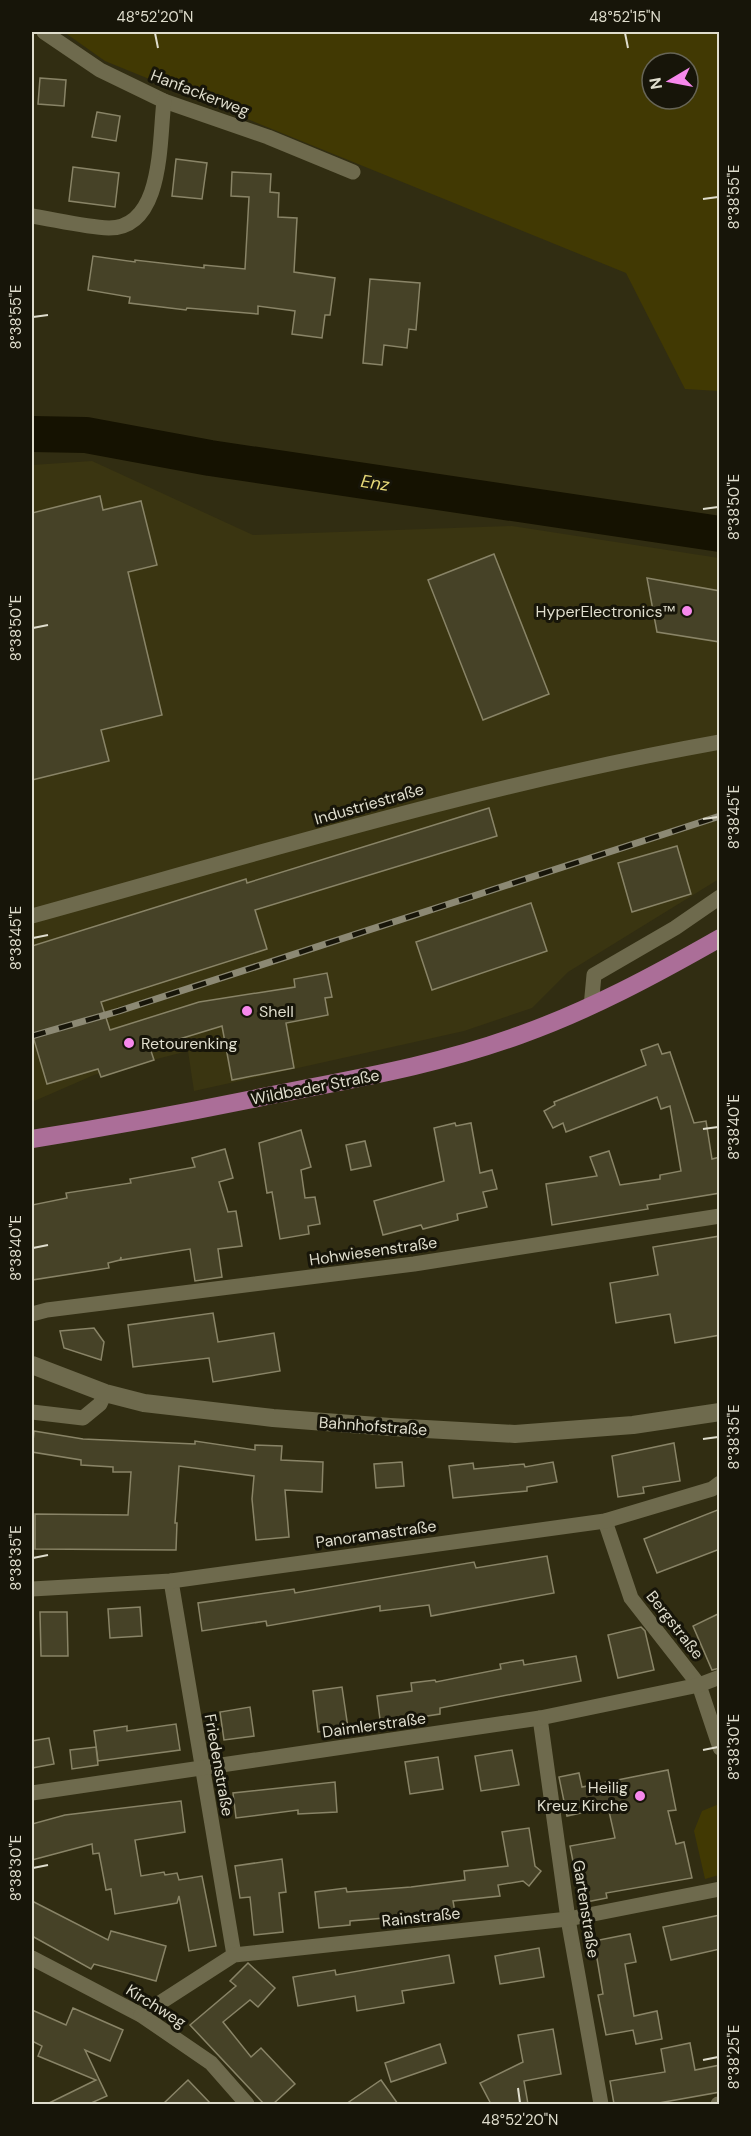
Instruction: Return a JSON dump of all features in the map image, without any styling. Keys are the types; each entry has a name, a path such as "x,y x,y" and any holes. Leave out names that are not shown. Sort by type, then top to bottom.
{"main road":[{"name":"Wildbader Straße","path":"32,1139 132,1123 375,1076 474,1050 591,1007 720,938"},
{"name":"Bahnhofstraße","path":"32,1365 105,1393 153,1404 273,1418 515,1434 633,1425 720,1412"}],"street":[{"name":"Hanfackerweg","path":"44,32 100,70 164,101 268,137 353,172"},
{"path":"32,216 111,228 128,224 142,214 153,190 164,101"},
{"name":"Industriestraße","path":"32,916 471,794 607,762 720,742"},
{"path":"591,1007 594,975 675,928 720,897"},
{"name":"Hohwiesenstraße","path":"32,1314 47,1310 414,1264 720,1216"},
{"path":"32,1412 82,1418 100,1404 105,1393"},
{"name":"Panoramastraße","path":"32,1589 171,1581 605,1521 720,1484"},
{"name":"Bergstraße","path":"605,1521 631,1598 699,1685 720,1748"},
{"name":"Friedenstraße","path":"171,1581 234,1955"},
{"name":"Daimlerstraße","path":"32,1793 540,1718 699,1685 720,1677"},
{"name":"Gartenstraße","path":"540,1718 552,1757 568,1919 601,2104"},
{"name":"Rainstraße","path":"141,2015 234,1955 568,1919 720,1889"},
{"name":"Kirchweg","path":"32,1958 141,2015 211,2063 247,2104"}],"shaded area":[{"path":"64,32 719,32 719,391 685,389 626,273 105,61"},
{"path":"92,461 253,535 512,526 719,558 719,879 568,972 532,1008 464,1031 194,1091 188,1051 94,1075 32,1102 32,465"},
{"path":"719,1804 719,1875 705,1879 694,1831 702,1811"}],"building":[{"path":"40,78 66,80 64,106 38,104"},
{"path":"97,112 120,116 116,141 92,137"},
{"path":"176,159 207,163 202,199 172,196"},
{"path":"73,167 119,173 115,207 69,201"},
{"path":"232,172 271,174 270,192 279,193 278,217 297,218 294,272 335,278 330,315 325,315 322,338 292,334 295,311 258,306 258,314 187,308 186,310 129,303 130,297 88,290 93,256 204,268 204,265 245,269 249,197 231,196"},
{"path":"370,279 420,283 416,330 409,329 407,348 384,345 382,365 363,363"},
{"path":"100,496 103,510 141,501 157,565 128,572 162,715 101,730 109,761 32,780 32,513"},
{"path":"494,554 549,694 483,720 428,580"},
{"name":"HyperElectronics™","path":"647,578 720,591 720,642 657,632"},
{"path":"489,808 497,836 255,910 267,949 101,1002 110,1030 199,1002 295,987 294,979 327,973 332,997 325,998 328,1015 286,1023 294,1068 232,1080 222,1026 150,1048 154,1060 101,1077 98,1069 47,1084 32,1033 32,946 246,879 247,883"},
{"path":"677,846 691,894 632,912 618,863"},
{"path":"531,903 547,951 432,990 416,942"},
{"path":"658,1044 662,1054 670,1052 694,1123 706,1121 712,1159 720,1157 720,1193 647,1205 648,1209 552,1225 546,1184 597,1176 590,1157 609,1151 620,1185 660,1179 660,1175 681,1171 670,1106 661,1109 657,1097 566,1132 563,1123 553,1128 544,1111 555,1105 554,1102 646,1065 641,1050"},
{"path":"455,1123 456,1126 471,1123 480,1173 492,1170 497,1189 483,1192 487,1207 457,1214 458,1220 423,1229 421,1225 383,1235 374,1201 444,1181 434,1128"},
{"path":"301,1130 311,1167 301,1170 305,1198 315,1197 320,1224 308,1226 309,1234 280,1239 272,1192 267,1193 259,1143"},
{"path":"365,1141 371,1166 351,1170 346,1145"},
{"path":"225,1149 233,1178 219,1182 228,1212 236,1211 242,1246 218,1249 222,1277 195,1281 190,1249 121,1260 121,1257 120,1260 108,1263 109,1268 32,1280 32,1205 67,1198 66,1193 131,1183 130,1179 195,1167 192,1158"},
{"path":"720,1236 720,1335 675,1343 670,1314 616,1323 610,1283 658,1275 653,1247"},
{"path":"213,1313 218,1342 274,1333 280,1371 213,1382 209,1358 133,1367 128,1325"},
{"path":"94,1328 104,1342 101,1360 64,1348 60,1331"},
{"path":"34,1431 83,1439 195,1444 195,1441 255,1450 255,1445 282,1446 281,1460 323,1462 322,1492 285,1490 289,1537 256,1540 252,1499 254,1476 179,1466 175,1523 177,1523 176,1550 35,1549 35,1514 128,1515 131,1472 113,1472 113,1467 81,1465 81,1460 32,1452"},
{"path":"674,1443 680,1481 643,1487 644,1493 618,1497 612,1456"},
{"path":"402,1462 404,1486 376,1488 374,1464"},
{"path":"553,1462 557,1482 527,1487 527,1491 453,1498 449,1466 473,1463 474,1469 524,1464 525,1467"},
{"path":"720,1509 720,1549 657,1573 644,1539"},
{"path":"547,1556 554,1593 431,1616 429,1605 380,1611 380,1606 267,1626 266,1621 202,1631 198,1603 294,1589 295,1593 474,1562 476,1568"},
{"path":"140,1607 142,1636 110,1638 108,1609"},
{"path":"40,1612 67,1612 68,1656 41,1656"},
{"path":"720,1613 720,1668 712,1670 693,1626"},
{"path":"641,1627 645,1631 654,1670 618,1678 608,1635"},
{"path":"576,1656 581,1681 440,1708 440,1714 401,1720 401,1724 381,1727 377,1696 412,1691 411,1683 435,1680 436,1682 501,1669 500,1664 523,1660 524,1665"},
{"path":"342,1687 348,1728 318,1732 313,1691"},
{"path":"250,1707 254,1736 224,1740 220,1712"},
{"path":"176,1724 180,1750 98,1761 94,1731 127,1726 127,1731"},
{"path":"49,1738 54,1764 32,1768 32,1741"},
{"path":"96,1747 98,1765 72,1769 70,1750"},
{"path":"512,1750 519,1785 481,1791 475,1756"},
{"path":"438,1757 443,1789 410,1794 405,1762"},
{"path":"668,1770 676,1810 668,1811 676,1844 684,1842 692,1878 606,1893 607,1898 581,1903 570,1846 615,1838 608,1807 567,1816 559,1777 579,1773 582,1787"},
{"path":"335,1782 337,1812 298,1814 298,1810 236,1818 233,1793"},
{"path":"181,1801 185,1832 135,1840 141,1876 164,1872 165,1875 177,1873 179,1880 202,1876 216,1946 189,1951 179,1896 177,1903 115,1914 111,1889 106,1890 99,1853 93,1854 92,1844 32,1860 32,1824 65,1815"},
{"path":"529,1828 535,1866 541,1871 529,1886 523,1881 498,1885 500,1896 453,1901 455,1912 350,1921 350,1925 319,1928 315,1892 346,1888 347,1892 411,1887 465,1880 464,1871 508,1866 502,1832"},
{"path":"282,1859 286,1892 279,1893 283,1932 254,1935 250,1897 240,1898 235,1866"},
{"path":"32,1901 108,1940 111,1931 166,1946 156,1981 94,1964 91,1969 32,1936"},
{"path":"720,1915 720,1949 671,1960 663,1927"},
{"path":"630,1934 636,1962 625,1964 634,2016 657,2011 662,2039 636,2044 633,2030 606,2035 598,1995 603,1994 594,1941"},
{"path":"539,1948 544,1977 500,1984 495,1956"},
{"path":"449,1955 454,1983 402,1991 404,2003 357,2011 355,1996 298,2006 293,1977 335,1970 336,1975"},
{"path":"248,1963 275,1988 258,2007 250,2000 223,2022 251,2057 261,2048 295,2084 273,2104 264,2104 190,2025 236,1986 230,1981"},
{"path":"73,2008 123,2030 110,2061 85,2050 107,2096 89,2104 47,2104 96,2080 38,2056 42,2046 32,2041 32,2010 66,2025"},
{"path":"553,2029 561,2074 524,2081 528,2104 491,2104 480,2083 523,2062 518,2035"},
{"path":"690,2043 695,2070 720,2065 720,2092 653,2104 614,2104 610,2081 665,2072 661,2049"},
{"path":"440,2044 446,2063 391,2082 385,2063"},
{"path":"188,2080 211,2104 163,2104"},
{"path":"381,2080 398,2104 346,2104"}],"waterway":[{"name":"Enz","path":"32,434 86,435 210,458 720,534"}],"railway":[{"path":"32,1036 119,1011 720,816"}],"place":[{"name":"HyperElectronics™","path":"687,611"},
{"name":"Shell","path":"247,1011"},
{"name":"Retourenking","path":"129,1043"},
{"name":"Heilig Kreuz Kirche","path":"640,1796"}]}
